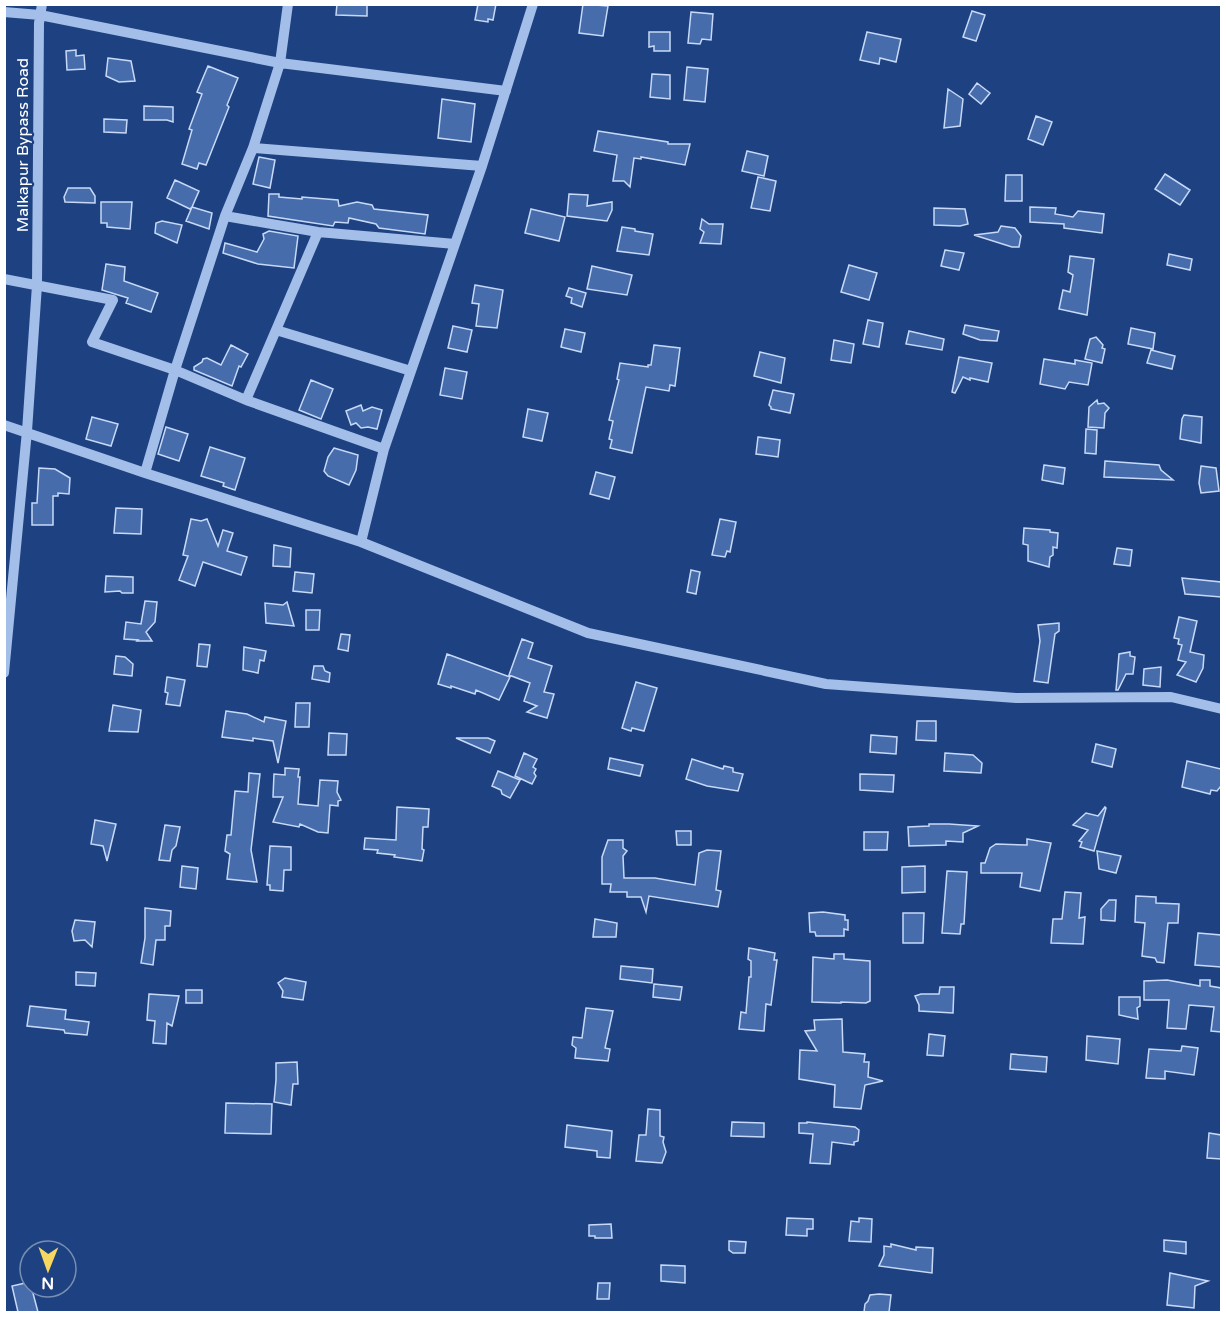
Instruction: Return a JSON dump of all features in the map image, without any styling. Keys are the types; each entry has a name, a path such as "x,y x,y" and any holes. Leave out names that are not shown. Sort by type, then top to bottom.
{"street":[{"path":"145,473 175,370 225,216 253,148 280,63 288,4"},
{"path":"362,543 384,449 482,166 533,4"},
{"path":"4,12 41,10 280,63 506,91"},
{"name":"Malkapur Bypass Road","path":"4,673 27,431 37,285 41,10"},
{"path":"253,148 482,166"},
{"path":"225,216 318,232 455,244"},
{"path":"246,400 318,232"},
{"path":"4,279 112,300 92,342 175,370 246,400 384,449"},
{"path":"276,330 411,371"},
{"path":"4,425 362,543 588,633 826,684 1016,698 1171,697 1221,709"}],"building":[{"path":"337,4 367,4 367,16 336,15"},
{"path":"478,4 496,4 493,20 488,19 488,22 475,20"},
{"path":"583,4 608,6 603,36 579,33"},
{"path":"972,11 985,15 976,41 963,37"},
{"path":"691,12 713,14 711,40 702,39 700,44 688,43"},
{"path":"649,32 670,32 670,51 654,51 654,46 649,47"},
{"path":"867,32 901,39 896,62 880,58 879,64 860,60"},
{"path":"76,50 76,56 84,55 85,69 67,70 66,51"},
{"path":"108,58 131,61 135,81 119,82 106,76"},
{"path":"208,66 238,78 206,165 199,163 197,169 182,164 192,130 189,129 202,94 197,92"},
{"path":"687,67 708,69 705,102 684,100"},
{"path":"652,74 670,75 670,99 650,97"},
{"path":"977,83 990,93 981,104 969,94"},
{"path":"948,89 963,99 960,126 944,128"},
{"path":"442,99 475,104 471,142 438,138"},
{"path":"144,106 173,107 173,122 144,120"},
{"path":"1036,116 1052,122 1043,145 1028,139"},
{"path":"104,119 127,120 126,133 104,132"},
{"path":"598,131 668,142 668,144 690,144 685,165 641,157 641,159 634,158 630,187 624,181 613,181 617,155 594,151"},
{"path":"747,151 768,156 764,176 742,171"},
{"path":"259,157 275,160 270,188 253,184"},
{"path":"1165,174 1190,190 1180,205 1155,189"},
{"path":"1006,175 1022,175 1022,201 1005,201"},
{"path":"758,177 776,181 770,211 751,208"},
{"path":"175,180 199,191 190,209 167,198"},
{"path":"68,188 90,188 95,196 95,203 65,202 64,197"},
{"path":"269,194 302,199 302,197 338,200 339,206 357,202 372,205 374,209 428,215 425,234 379,228 376,224 349,218 348,223 335,222 333,226 268,216"},
{"path":"569,194 588,195 587,206 612,202 612,210 607,221 567,216"},
{"path":"101,202 132,202 130,229 107,227 107,223 101,223"},
{"path":"192,207 212,213 209,229 186,221"},
{"path":"1030,207 1056,208 1055,214 1073,217 1078,211 1104,214 1102,233 1064,228 1064,224 1030,222"},
{"path":"934,208 965,209 968,224 934,225"},
{"path":"531,209 565,217 559,241 525,233"},
{"path":"702,219 709,224 723,224 721,244 700,243 704,232 700,229"},
{"path":"162,221 182,225 177,243 155,233 156,223"},
{"path":"1001,226 1015,228 1021,236 1019,247 1012,247 974,235 998,232"},
{"path":"622,227 653,234 649,255 617,251"},
{"path":"269,231 298,236 294,268 258,264 223,253 225,243 257,252 264,239 263,234"},
{"path":"945,250 964,253 959,270 941,266"},
{"path":"1169,254 1192,259 1190,270 1167,265"},
{"path":"1070,256 1094,259 1087,315 1059,309 1063,290 1070,292 1073,275 1068,272"},
{"path":"106,264 125,267 124,281 158,293 151,312 126,303 128,298 102,290"},
{"path":"849,265 877,273 869,300 841,292"},
{"path":"592,266 632,275 627,295 587,289"},
{"path":"475,285 503,290 497,328 476,326 479,304 472,303"},
{"path":"569,288 586,293 582,307 571,303 572,298 566,296"},
{"path":"868,320 883,323 879,347 863,344"},
{"path":"965,325 999,331 997,341 980,340 963,334"},
{"path":"453,326 472,330 467,352 448,348"},
{"path":"1131,328 1155,333 1153,349 1128,344"},
{"path":"565,329 585,333 581,352 561,347"},
{"path":"909,331 944,339 942,350 906,344"},
{"path":"1096,337 1105,349 1102,363 1085,359 1090,339"},
{"path":"834,340 854,344 851,363 831,360"},
{"path":"231,345 248,354 241,367 239,366 232,386 194,370 194,367 207,358 221,365"},
{"path":"654,345 680,348 675,386 670,385 669,391 646,387 632,453 610,448 612,440 609,439 613,421 609,420 619,380 617,379 620,363 648,367 651,365"},
{"path":"1151,350 1175,356 1172,369 1147,363"},
{"path":"760,352 785,358 781,383 754,376"},
{"path":"959,357 992,363 988,382 963,377 955,393 952,392"},
{"path":"1044,359 1075,364 1075,360 1092,363 1088,385 1069,382 1065,389 1040,384"},
{"path":"445,368 467,372 462,399 440,395"},
{"path":"311,380 333,389 321,419 299,410"},
{"path":"773,390 794,394 790,413 771,409 769,405"},
{"path":"1097,400 1098,404 1104,403 1109,408 1105,413 1104,428 1088,427 1089,407"},
{"path":"361,405 363,411 372,407 382,410 377,429 361,428 356,423 351,425 346,411"},
{"path":"528,409 548,413 542,441 523,437"},
{"path":"1184,415 1202,417 1201,443 1180,439"},
{"path":"92,417 118,424 111,446 86,439"},
{"path":"166,427 188,434 179,461 158,454"},
{"path":"1086,429 1097,430 1096,454 1085,453"},
{"path":"758,437 780,440 778,457 756,454"},
{"path":"210,447 245,458 235,490 223,486 224,483 201,476"},
{"path":"334,448 358,455 356,470 349,485 328,476 324,471 328,457"},
{"path":"1105,461 1159,465 1161,470 1173,480 1104,477"},
{"path":"1044,465 1065,468 1063,484 1042,480"},
{"path":"1201,466 1216,468 1219,491 1201,493 1199,483"},
{"path":"39,468 55,469 70,478 69,494 58,493 58,496 53,496 53,525 32,525 32,503 37,503"},
{"path":"596,472 615,477 609,499 590,494"},
{"path":"116,508 142,509 141,534 114,533"},
{"path":"191,519 201,521 207,519 218,546 223,530 233,533 227,551 247,557 241,575 203,562 195,586 179,580 188,556 183,555"},
{"path":"720,519 736,522 730,552 727,551 725,557 712,555"},
{"path":"1024,528 1050,530 1050,532 1058,533 1057,548 1053,547 1049,567 1028,561 1028,545 1023,544"},
{"path":"274,545 291,548 290,567 273,566"},
{"path":"1117,548 1132,550 1130,566 1114,564"},
{"path":"691,570 700,572 696,594 687,592"},
{"path":"295,572 314,574 312,593 293,591"},
{"path":"106,576 133,577 133,593 105,592"},
{"path":"1182,578 1221,582 1221,597 1185,594"},
{"path":"145,601 157,602 155,622 146,632 152,641 124,639 126,622 141,624"},
{"path":"287,602 294,626 266,623 265,603 283,605"},
{"path":"306,610 320,610 319,630 306,630"},
{"path":"1179,617 1197,621 1190,652 1204,655 1203,668 1196,682 1177,675 1186,662 1178,660 1182,645 1178,644 1179,639 1174,638"},
{"path":"1059,623 1059,631 1055,634 1048,683 1034,681 1040,641 1038,625"},
{"path":"341,634 350,635 348,651 338,649"},
{"path":"522,639 533,643 528,658 552,666 544,692 554,694 547,718 527,712 537,706 524,701 530,683 509,675"},
{"path":"199,644 210,645 207,667 197,666"},
{"path":"244,647 266,651 264,661 260,660 258,673 243,670"},
{"path":"1130,652 1130,656 1135,657 1133,674 1126,674 1116,690 1119,654"},
{"path":"447,654 510,677 499,700 476,690 475,694 438,684"},
{"path":"116,656 125,657 133,664 132,676 114,674"},
{"path":"314,666 323,666 325,671 330,673 329,682 312,679"},
{"path":"1161,667 1160,687 1143,685 1144,669"},
{"path":"167,677 185,680 180,706 166,704"},
{"path":"636,682 657,688 644,731 622,728"},
{"path":"296,703 310,703 309,727 295,727"},
{"path":"113,705 141,710 138,732 109,731"},
{"path":"226,711 247,714 264,722 265,717 286,721 278,763 273,741 222,737"},
{"path":"917,721 936,721 936,741 916,740"},
{"path":"329,733 347,734 346,755 328,755"},
{"path":"871,735 897,737 896,754 870,752"},
{"path":"456,738 488,738 495,741 490,753"},
{"path":"1096,744 1116,749 1112,767 1092,762"},
{"path":"524,753 537,759 533,767 536,769 534,773 536,776 532,784 515,776"},
{"path":"945,753 973,755 982,763 981,773 944,771"},
{"path":"610,758 643,765 640,776 608,769"},
{"path":"692,759 723,769 724,766 733,768 733,772 743,774 738,791 707,786 686,779"},
{"path":"1187,761 1221,769 1221,786 1217,791 1211,790 1210,794 1182,787"},
{"path":"285,768 299,769 298,804 318,806 320,780 338,781 337,792 341,800 338,801 338,806 330,805 328,833 318,832 300,824 299,827 273,822 283,797 273,797 274,774 285,775"},
{"path":"498,771 520,780 510,798 492,786"},
{"path":"249,773 260,774 251,850 257,882 227,879 230,854 225,851 227,835 231,835 235,791 248,792"},
{"path":"860,774 894,775 893,792 860,790"},
{"path":"397,807 429,809 428,827 423,827 422,861 377,853 378,850 364,849 365,838 396,840"},
{"path":"1105,807 1094,851 1080,847 1082,842 1079,841 1088,830 1073,825 1086,813 1098,816"},
{"path":"95,820 116,824 107,861 103,846 91,844"},
{"path":"929,824 978,826 963,833 963,842 946,841 946,845 909,846 908,827 929,826"},
{"path":"165,825 180,827 170,861 159,860"},
{"path":"676,831 691,831 691,845 677,845"},
{"path":"864,832 888,832 887,850 864,850"},
{"path":"1027,839 1051,843 1040,891 1020,887 1022,873 981,873 981,863 985,863 990,848 996,844 1027,845"},
{"path":"608,840 623,840 623,848 627,851 623,856 624,878 655,878 695,885 699,853 707,850 721,851 716,890 721,891 718,907 649,896 646,912 641,897 627,897 627,892 610,892 611,884 602,884 602,857"},
{"path":"270,846 291,847 291,870 284,870 283,891 270,890 270,885 267,885"},
{"path":"1097,851 1121,856 1116,873 1099,869"},
{"path":"182,866 198,868 196,889 180,887"},
{"path":"925,866 925,892 902,893 902,867"},
{"path":"947,871 967,872 964,924 961,924 960,934 942,933"},
{"path":"1065,892 1081,893 1079,918 1085,917 1083,944 1051,943 1053,919 1062,919"},
{"path":"1136,896 1156,897 1156,903 1179,904 1178,923 1168,923 1164,963 1157,962 1155,958 1142,956 1145,923 1135,922"},
{"path":"1109,900 1116,900 1115,921 1101,920 1101,909"},
{"path":"145,908 171,911 170,926 165,926 165,940 156,940 153,965 141,963 145,938"},
{"path":"809,913 845,915 845,920 848,920 848,930 844,929 844,936 816,936 815,932 810,932"},
{"path":"903,913 924,913 923,943 903,943"},
{"path":"595,919 617,923 616,937 593,937"},
{"path":"75,920 95,922 92,947 85,940 74,941 72,931"},
{"path":"1198,933 1221,935 1221,967 1195,965"},
{"path":"749,948 775,953 774,960 777,960 771,1005 766,1004 764,1031 739,1029 741,1012 746,1013 749,977 751,977"},
{"path":"834,954 844,954 844,959 870,961 870,1001 866,1003 812,1002 813,957 834,959"},
{"path":"621,966 653,969 652,983 620,979"},
{"path":"76,972 96,973 95,986 76,985"},
{"path":"285,978 306,982 303,1000 282,997 283,991 278,983"},
{"path":"1167,980 1200,986 1200,980 1210,980 1210,986 1221,988 1221,1032 1211,1031 1214,1007 1189,1005 1186,1029 1167,1028 1169,1000 1144,1000 1144,981"},
{"path":"654,984 682,987 680,1000 653,997"},
{"path":"940,987 954,987 953,1013 919,1011 915,996 939,994"},
{"path":"186,990 202,990 202,1003 186,1003"},
{"path":"149,994 179,996 172,1026 167,1023 166,1044 153,1043 155,1021 147,1020"},
{"path":"1119,997 1140,997 1140,1006 1137,1008 1138,1019 1119,1015"},
{"path":"30,1006 66,1010 65,1019 89,1022 87,1035 27,1026"},
{"path":"586,1008 613,1011 605,1048 610,1049 608,1061 575,1058 576,1048 572,1045 573,1037 582,1038"},
{"path":"842,1019 843,1052 865,1054 864,1062 869,1062 868,1077 883,1081 865,1085 861,1109 834,1107 835,1085 799,1079 800,1050 817,1051 805,1031 815,1030 814,1020"},
{"path":"929,1034 945,1036 943,1056 927,1055"},
{"path":"1087,1036 1120,1039 1118,1064 1086,1060"},
{"path":"1182,1046 1198,1048 1194,1075 1165,1071 1165,1079 1146,1078 1149,1049 1181,1051"},
{"path":"1011,1054 1047,1057 1046,1072 1010,1069"},
{"path":"297,1062 298,1084 293,1084 291,1105 274,1102 276,1063"},
{"path":"226,1103 272,1104 271,1134 225,1133"},
{"path":"648,1109 660,1110 660,1136 664,1137 666,1152 662,1163 636,1161 639,1135 646,1135"},
{"path":"732,1122 764,1123 764,1137 731,1136"},
{"path":"799,1123 855,1127 859,1130 858,1141 854,1142 854,1145 832,1142 830,1164 810,1163 813,1134 799,1133"},
{"path":"567,1125 612,1131 610,1158 597,1157 597,1151 565,1147"},
{"path":"1209,1133 1221,1135 1221,1159 1207,1158"},
{"path":"787,1218 813,1219 813,1229 807,1229 807,1236 786,1235"},
{"path":"859,1218 872,1219 871,1242 849,1241 851,1221 859,1222"},
{"path":"611,1224 612,1238 589,1236 589,1225"},
{"path":"1164,1240 1186,1242 1186,1254 1164,1251"},
{"path":"729,1241 746,1242 745,1253 733,1253 729,1250"},
{"path":"891,1244 916,1250 916,1247 933,1248 932,1273 879,1266 884,1255 884,1246 891,1247"},
{"path":"661,1265 685,1266 685,1283 661,1281"},
{"path":"1170,1273 1208,1281 1195,1286 1194,1308 1167,1305"},
{"path":"598,1283 610,1283 609,1299 597,1299"},
{"path":"18,1285 18,1299 35,1299 38,1312 18,1312 12,1286"},
{"path":"870,1295 891,1295 889,1312 864,1312"}]}
